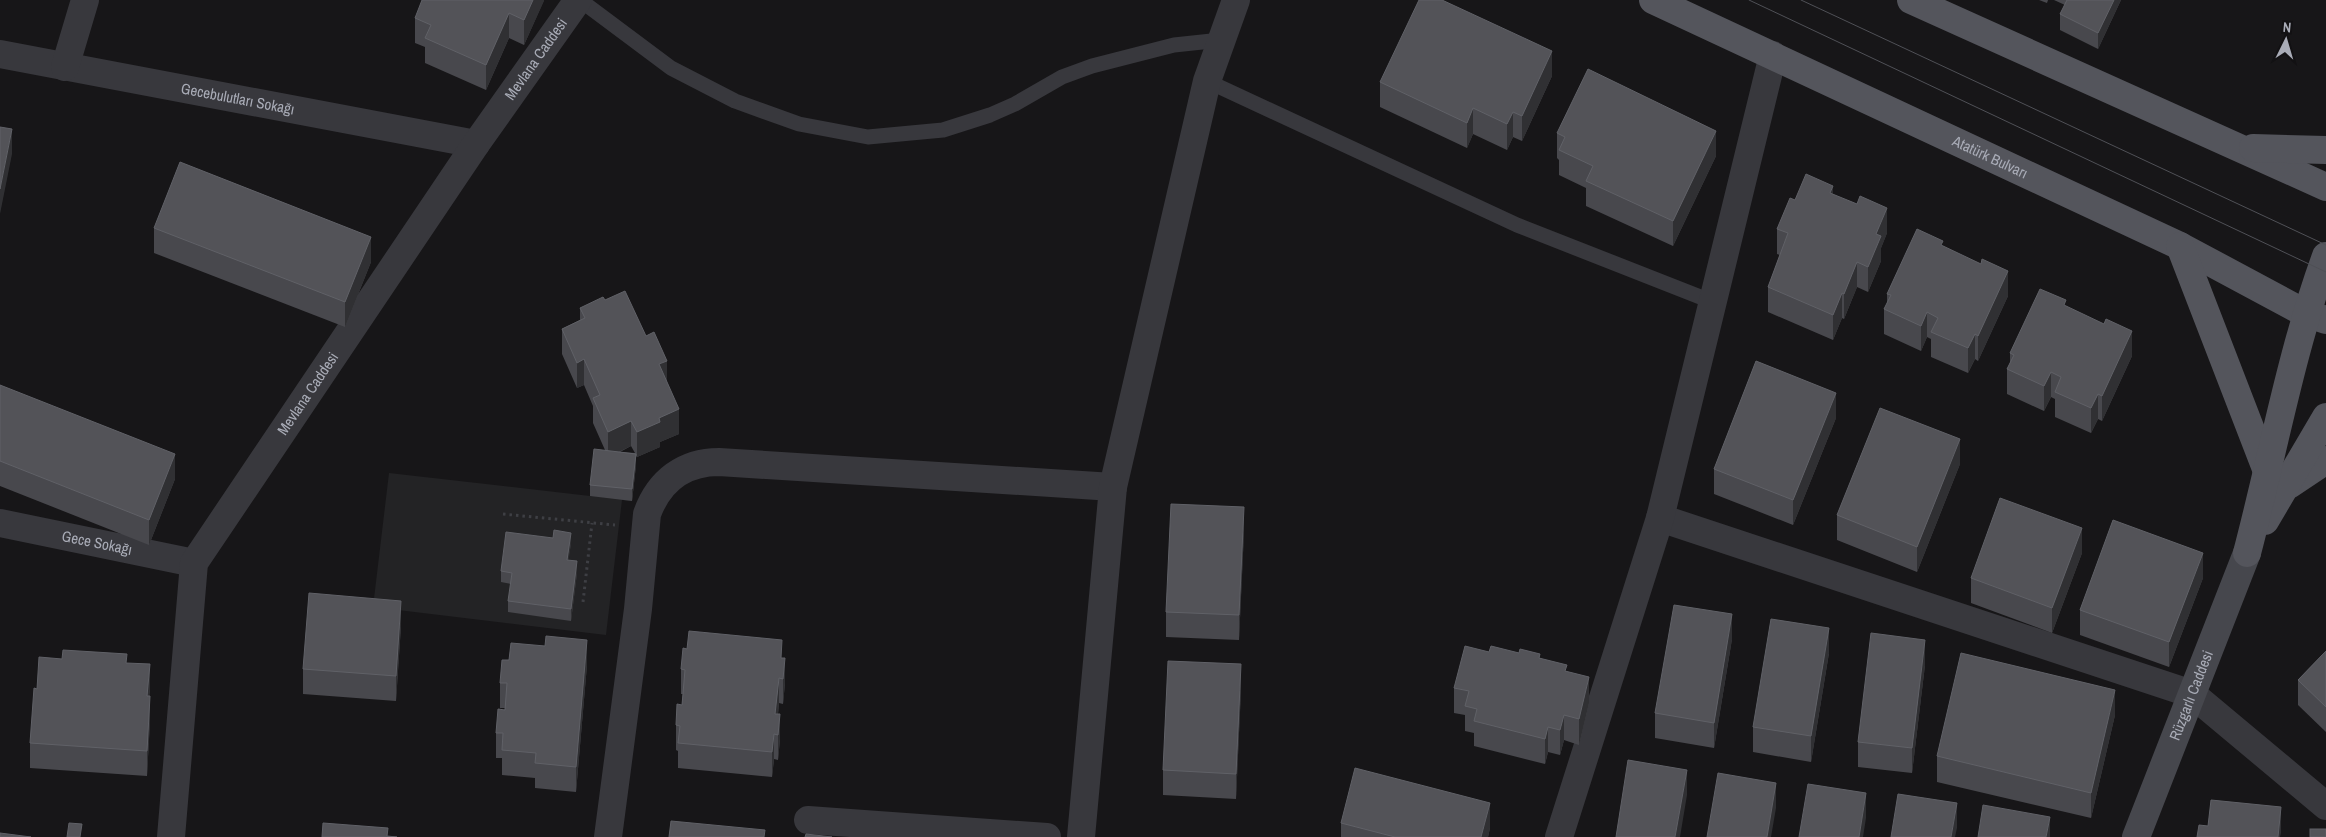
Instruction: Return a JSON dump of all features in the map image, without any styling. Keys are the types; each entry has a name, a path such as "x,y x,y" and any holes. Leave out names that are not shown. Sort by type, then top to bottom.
{"main road":[{"name":"Atatürk Bulvarı","path":"1653,0 2180,246 2316,317"},
{"path":"1911,0 2326,187"},
{"path":"2239,148 2326,150"},
{"path":"2180,246 2276,481 2326,460"},
{"name":"Rüzgarlı Caddesi","path":"2247,553 2276,481 2316,317 2326,256"},
{"name":"Rüzgarlı Caddesi","path":"2276,481 2326,417"}],"street":[{"path":"65,67 85,0"},
{"name":"Mevlana Caddesi","path":"172,837 194,563 476,144 579,0"},
{"path":"1081,837 1113,487 1207,81 1236,0"},
{"name":"Gecebulutları Sokağı","path":"0,54 476,144"},
{"path":"1559,837 1660,518 1773,55"},
{"path":"608,837 638,608 645,529 650,506 661,486 675,474 705,462 1113,487"},
{"path":"1660,518 2192,694 2326,806"},
{"name":"Gece Sokağı","path":"0,524 194,563"},
{"name":"Rüzgarlı Caddesi","path":"2136,837 2247,553"},
{"path":"808,820 1047,837"}],"lane":[{"path":"579,0 671,68 735,101 799,124 868,136 943,130 990,115 1015,104 1062,77 1092,66 1174,45 1221,40"},
{"path":"1207,81 1517,225 1713,302"}],"path":[{"path":"503,514 645,529"},
{"path":"583,602 592,523"}],"shaded area":[{"path":"636,465 632,501 622,500 606,635 373,607 389,473 590,496"}],"building":[{"path":"422,0 533,0 524,20 509,13 486,65 425,38 431,25 415,18"},
{"path":"1419,0 1442,0 1552,51 1522,116 1513,112 1507,124 1473,108 1467,123 1380,82"},
{"path":"2067,0 2114,0 2098,33 2060,14"},
{"path":"1588,69 1716,131 1673,221 1586,181 1593,166 1559,150 1565,137 1557,133"},
{"path":"0,127 12,129 0,189"},
{"path":"180,162 371,237 345,302 154,228"},
{"path":"1806,174 1833,186 1830,193 1857,204 1860,196 1887,208 1876,234 1881,236 1868,267 1857,262 1833,315 1768,287 1788,233 1777,229 1790,198 1795,200"},
{"path":"1917,229 1943,241 1941,245 1981,264 1982,259 2008,271 1978,336 1975,334 1968,348 1931,332 1938,318 1927,312 1921,326 1884,309 1891,295 1887,294"},
{"path":"2040,289 2066,300 2064,305 2104,324 2106,319 2132,331 2102,396 2098,394 2091,408 2055,392 2061,377 2051,372 2044,386 2007,369 2014,355 2010,353"},
{"path":"625,291 646,336 654,332 667,361 659,364 679,409 659,418 660,422 637,432 631,421 608,432 593,398 600,395 584,359 577,363 562,329 585,318 580,308 603,297 605,300"},
{"path":"1756,361 1836,393 1793,500 1714,469"},
{"path":"0,385 175,454 149,520 0,461"},
{"path":"1880,408 1960,439 1917,547 1837,515"},
{"path":"594,449 636,454 632,489 590,485"},
{"path":"2000,498 2082,528 2052,608 1971,578"},
{"path":"1171,504 1244,507 1239,615 1166,612"},
{"path":"2113,520 2203,553 2169,642 2080,610"},
{"path":"554,530 571,533 567,560 577,561 571,609 508,601 512,573 501,571 506,532 553,538"},
{"path":"309,593 401,601 396,676 303,669"},
{"path":"1674,605 1732,614 1714,723 1655,713"},
{"path":"1771,619 1829,628 1811,736 1753,727"},
{"path":"689,631 782,640 781,658 785,658 783,679 779,678 775,714 780,714 778,735 774,734 772,752 678,743 680,726 676,725 677,704 682,705 685,670 681,669 683,648 687,649"},
{"path":"1871,633 1925,640 1912,748 1858,742"},
{"path":"546,636 587,640 576,767 535,763 536,753 502,750 503,733 496,733 498,709 505,710 507,683 500,683 502,660 509,660 511,643 545,646"},
{"path":"1465,646 1489,652 1491,646 1519,653 1520,649 1540,654 1539,658 1567,665 1565,671 1589,677 1579,719 1564,715 1560,730 1548,727 1545,739 1474,721 1477,709 1465,706 1469,691 1454,688"},
{"path":"63,650 127,654 126,663 150,664 147,696 150,696 147,751 30,743 34,688 37,689 39,657 62,659"},
{"path":"2326,651 2326,707 2298,680"},
{"path":"1961,653 2115,690 2091,793 1937,756"},
{"path":"1168,661 1241,664 1236,774 1163,770"},
{"path":"1628,760 1687,770 1675,837 1616,837"},
{"path":"1355,768 1490,803 1481,837 1395,837 1341,823"},
{"path":"1718,773 1776,783 1767,837 1707,837"},
{"path":"1808,784 1866,793 1859,837 1799,837"},
{"path":"1898,794 1957,803 1951,837 1891,837"},
{"path":"2211,800 2281,807 2278,837 2197,837 2199,825 2208,826"},
{"path":"1983,805 2050,817 2046,837 1978,837"},
{"path":"671,821 765,830 764,837 669,837"},
{"path":"69,823 82,824 80,837 67,837"},
{"path":"323,823 388,828 387,836 397,837 322,837"},
{"path":"2310,829 2326,829 2326,837 2310,837"},
{"path":"0,833 31,837 0,837"},
{"path":"806,834 832,837 805,837"}],"tram line":[{"path":"1749,0 2326,272"},
{"path":"1801,0 2326,245"}]}
